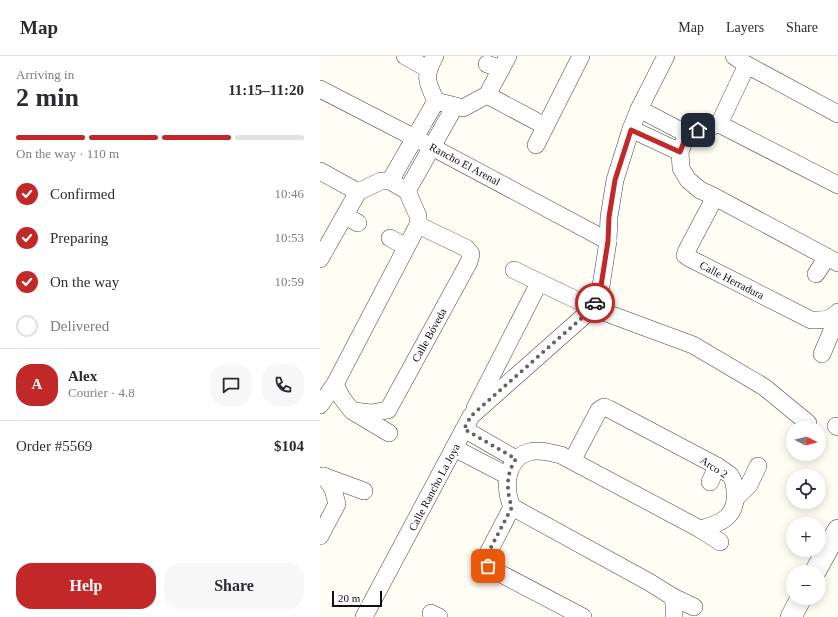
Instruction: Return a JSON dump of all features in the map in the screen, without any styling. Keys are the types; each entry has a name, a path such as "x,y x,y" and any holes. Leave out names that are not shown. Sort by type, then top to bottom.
{"street":[{"path":"405,56 431,62 428,84 445,104 463,108 487,96 499,63"},
{"path":"536,144 581,56"},
{"name":"Calle Rancho La Joya","path":"364,617 468,423 593,308 601,286 615,180 639,109 666,56"},
{"path":"719,124 740,61 838,114"},
{"name":"Rancho El Arenal","path":"320,89 608,241"},
{"path":"487,96 544,126"},
{"path":"390,181 415,138 445,104"},
{"path":"408,191 432,147 445,104"},
{"path":"639,109 687,134 719,124 838,185"},
{"path":"631,130 680,152"},
{"path":"687,134 680,152 681,168 688,180 700,190 832,260 816,274"},
{"path":"320,171 358,192"},
{"path":"320,405 353,363 406,247 418,225 418,216 408,191 390,181 381,181 358,192"},
{"path":"320,260 352,219 358,192"},
{"name":"Calle Herradura","path":"715,197 685,255 800,307 811,320 825,321 836,314"},
{"name":"Calle Bóveda","path":"352,411 371,413 388,410 395,387 469,262 471,254 466,248 418,225"},
{"path":"390,238 406,247"},
{"path":"514,270 593,308 693,345 764,387 806,421"},
{"path":"516,459 468,423 539,283"},
{"path":"822,354 834,328 836,314"},
{"path":"335,384 342,398 352,411 389,433"},
{"name":"Arco 2","path":"572,461 599,410 604,407 717,466 730,476 735,486 736,498"},
{"path":"454,448 508,476"},
{"path":"694,607 672,597 646,588 512,507 507,490 508,476 511,465 516,459 530,451 561,455 694,521 720,542"},
{"path":"710,482 717,466"},
{"path":"694,521 716,525 725,519 732,511 736,498 749,485 758,466"},
{"path":"322,475 364,491"},
{"path":"322,475 334,489 337,504 323,525"},
{"path":"512,507 486,557 485,563 583,617"},
{"path":"819,565 838,530"},
{"path":"672,597 674,617"},
{"path":"791,617 797,605"}],"way so far":[{"path":"488,566 485,563 486,557 512,507 507,490 508,476 511,465 516,459 464,429 471,416 593,308 595,303"}],"route":[{"path":"595,303 601,286 615,180 631,130 680,152 687,134 698,130"}]}
